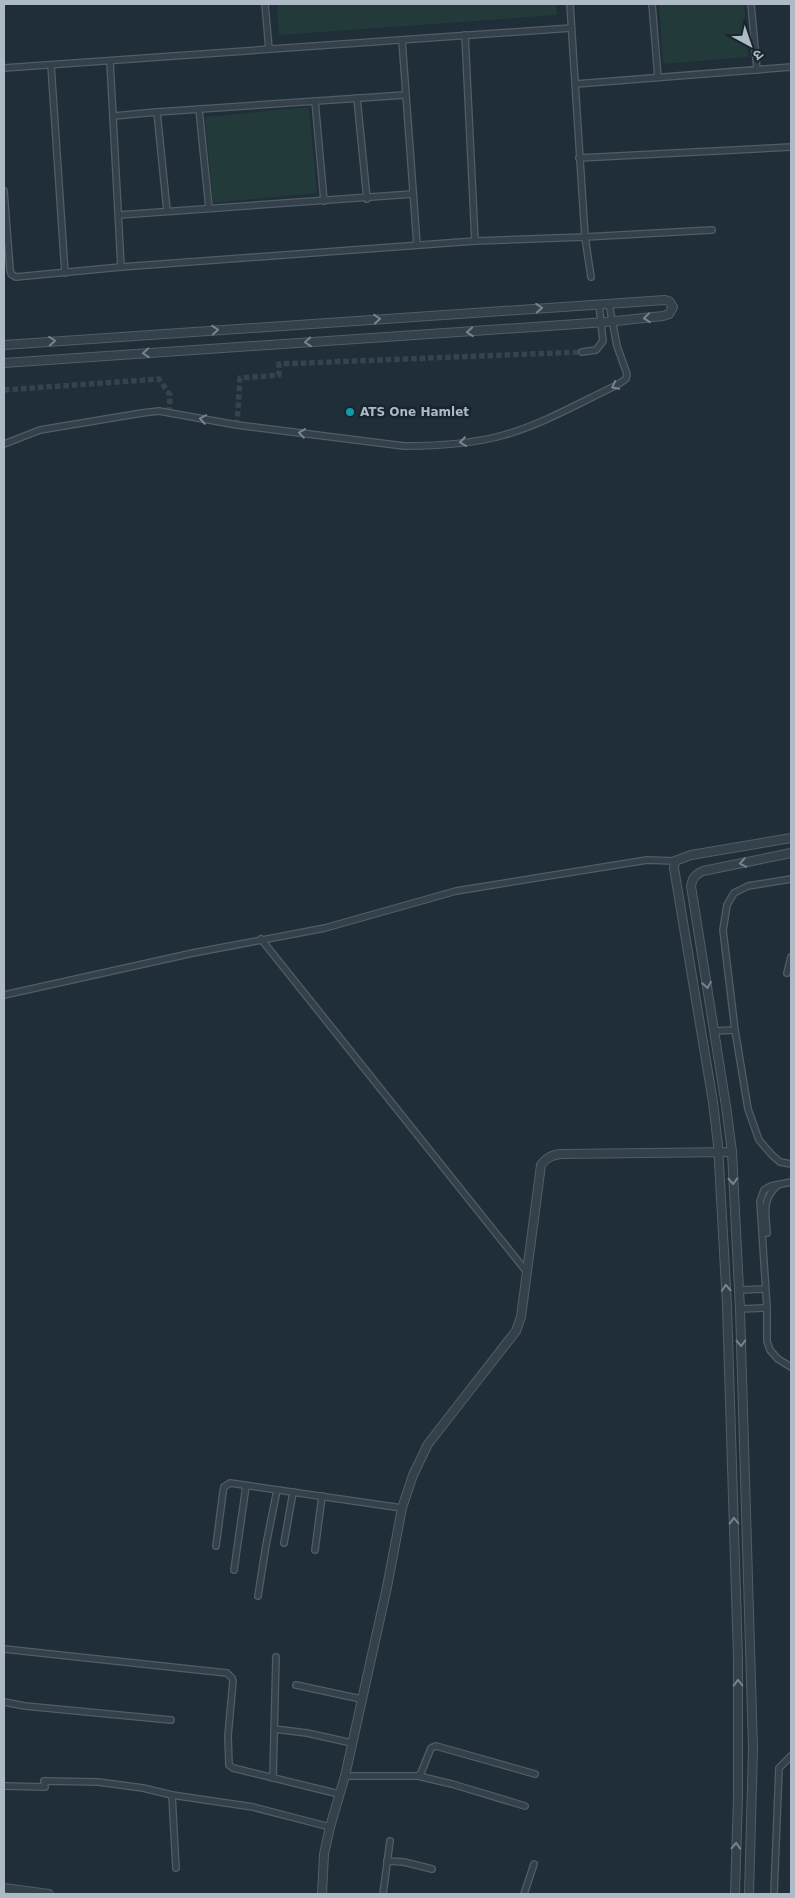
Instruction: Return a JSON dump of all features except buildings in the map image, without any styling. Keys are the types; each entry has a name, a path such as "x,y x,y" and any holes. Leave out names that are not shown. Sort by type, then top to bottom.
{"street":[{"path":"265,4 269,49"},
{"path":"570,4 570,28 576,84 585,237 591,277"},
{"path":"652,4 658,77"},
{"path":"751,4 757,70"},
{"path":"4,68 570,28"},
{"path":"464,35 475,241"},
{"path":"402,40 417,245"},
{"path":"110,60 121,267"},
{"path":"51,65 65,273"},
{"path":"576,84 791,67"},
{"path":"114,116 406,95"},
{"path":"357,98 367,199"},
{"path":"315,101 324,202"},
{"path":"199,109 209,208"},
{"path":"157,112 166,211"},
{"path":"579,158 791,147"},
{"path":"4,191 11,274 16,277 121,267 475,241 712,230"},
{"path":"118,215 367,199 413,194"},
{"path":"4,345 665,300 669,301 673,307 669,314 663,316 602,323 4,362"},
{"path":"582,352 596,350 602,345 602,323 599,304"},
{"path":"4,444 40,430 159,411 237,425 404,446 431,446 503,436 533,425 626,379 627,374 617,346 609,304"},
{"path":"4,995 183,955 355,921 456,891 646,860 675,861 691,855 791,838"},
{"path":"749,1894 753,1748 740,1309 732,1152 691,886 692,879 696,874 703,871 791,854"},
{"path":"675,861 676,878 713,1102 711,1152 727,1314 738,1658 738,1789 735,1894"},
{"path":"791,878 740,889 730,897 723,930 735,1030 752,1124 759,1140 772,1155 780,1162 791,1164"},
{"path":"261,939 462,1188 526,1271"},
{"path":"787,973 791,957"},
{"path":"714,1031 735,1030"},
{"path":"322,1894 324,1854 345,1776 387,1587 402,1508 413,1476 428,1444 516,1331 521,1317 539,1174 545,1159 561,1154 732,1152"},
{"path":"791,1182 764,1190 760,1200 767,1308 767,1341 770,1350 778,1359 791,1366"},
{"path":"768,1233 767,1196 778,1185"},
{"path":"739,1290 765,1289"},
{"path":"740,1309 767,1308"},
{"path":"216,1546 224,1487 230,1483 402,1508"},
{"path":"234,1570 246,1486"},
{"path":"258,1596 277,1490"},
{"path":"284,1543 293,1492"},
{"path":"315,1550 322,1496"},
{"path":"4,1649 227,1673 233,1681 228,1763 233,1768 339,1794"},
{"path":"273,1778 276,1657"},
{"path":"296,1685 361,1699"},
{"path":"4,1702 25,1706 171,1720"},
{"path":"274,1729 306,1733 352,1743"},
{"path":"418,1776 433,1746 535,1774"},
{"path":"774,1894 779,1768 791,1756"},
{"path":"345,1776 418,1776 525,1806"},
{"path":"4,1786 45,1787 44,1781 98,1782 253,1807 330,1827"},
{"path":"172,1795 176,1868"},
{"path":"383,1894 390,1840"},
{"path":"387,1861 404,1862 432,1869"},
{"path":"524,1894 534,1864"},
{"path":"4,1888 49,1894"}],"green space":[{"path":"277,4 556,4 557,15 279,35"},
{"path":"659,4 744,4 748,57 663,64"},
{"path":"309,107 317,193 213,203 205,117"}],"tunnel":[{"path":"237,425 240,378 279,375 279,364 582,352"},
{"path":"4,390 159,379 170,395 169,413"}],"place":[{"name":"ATS One Hamlet","path":"350,412"}]}
